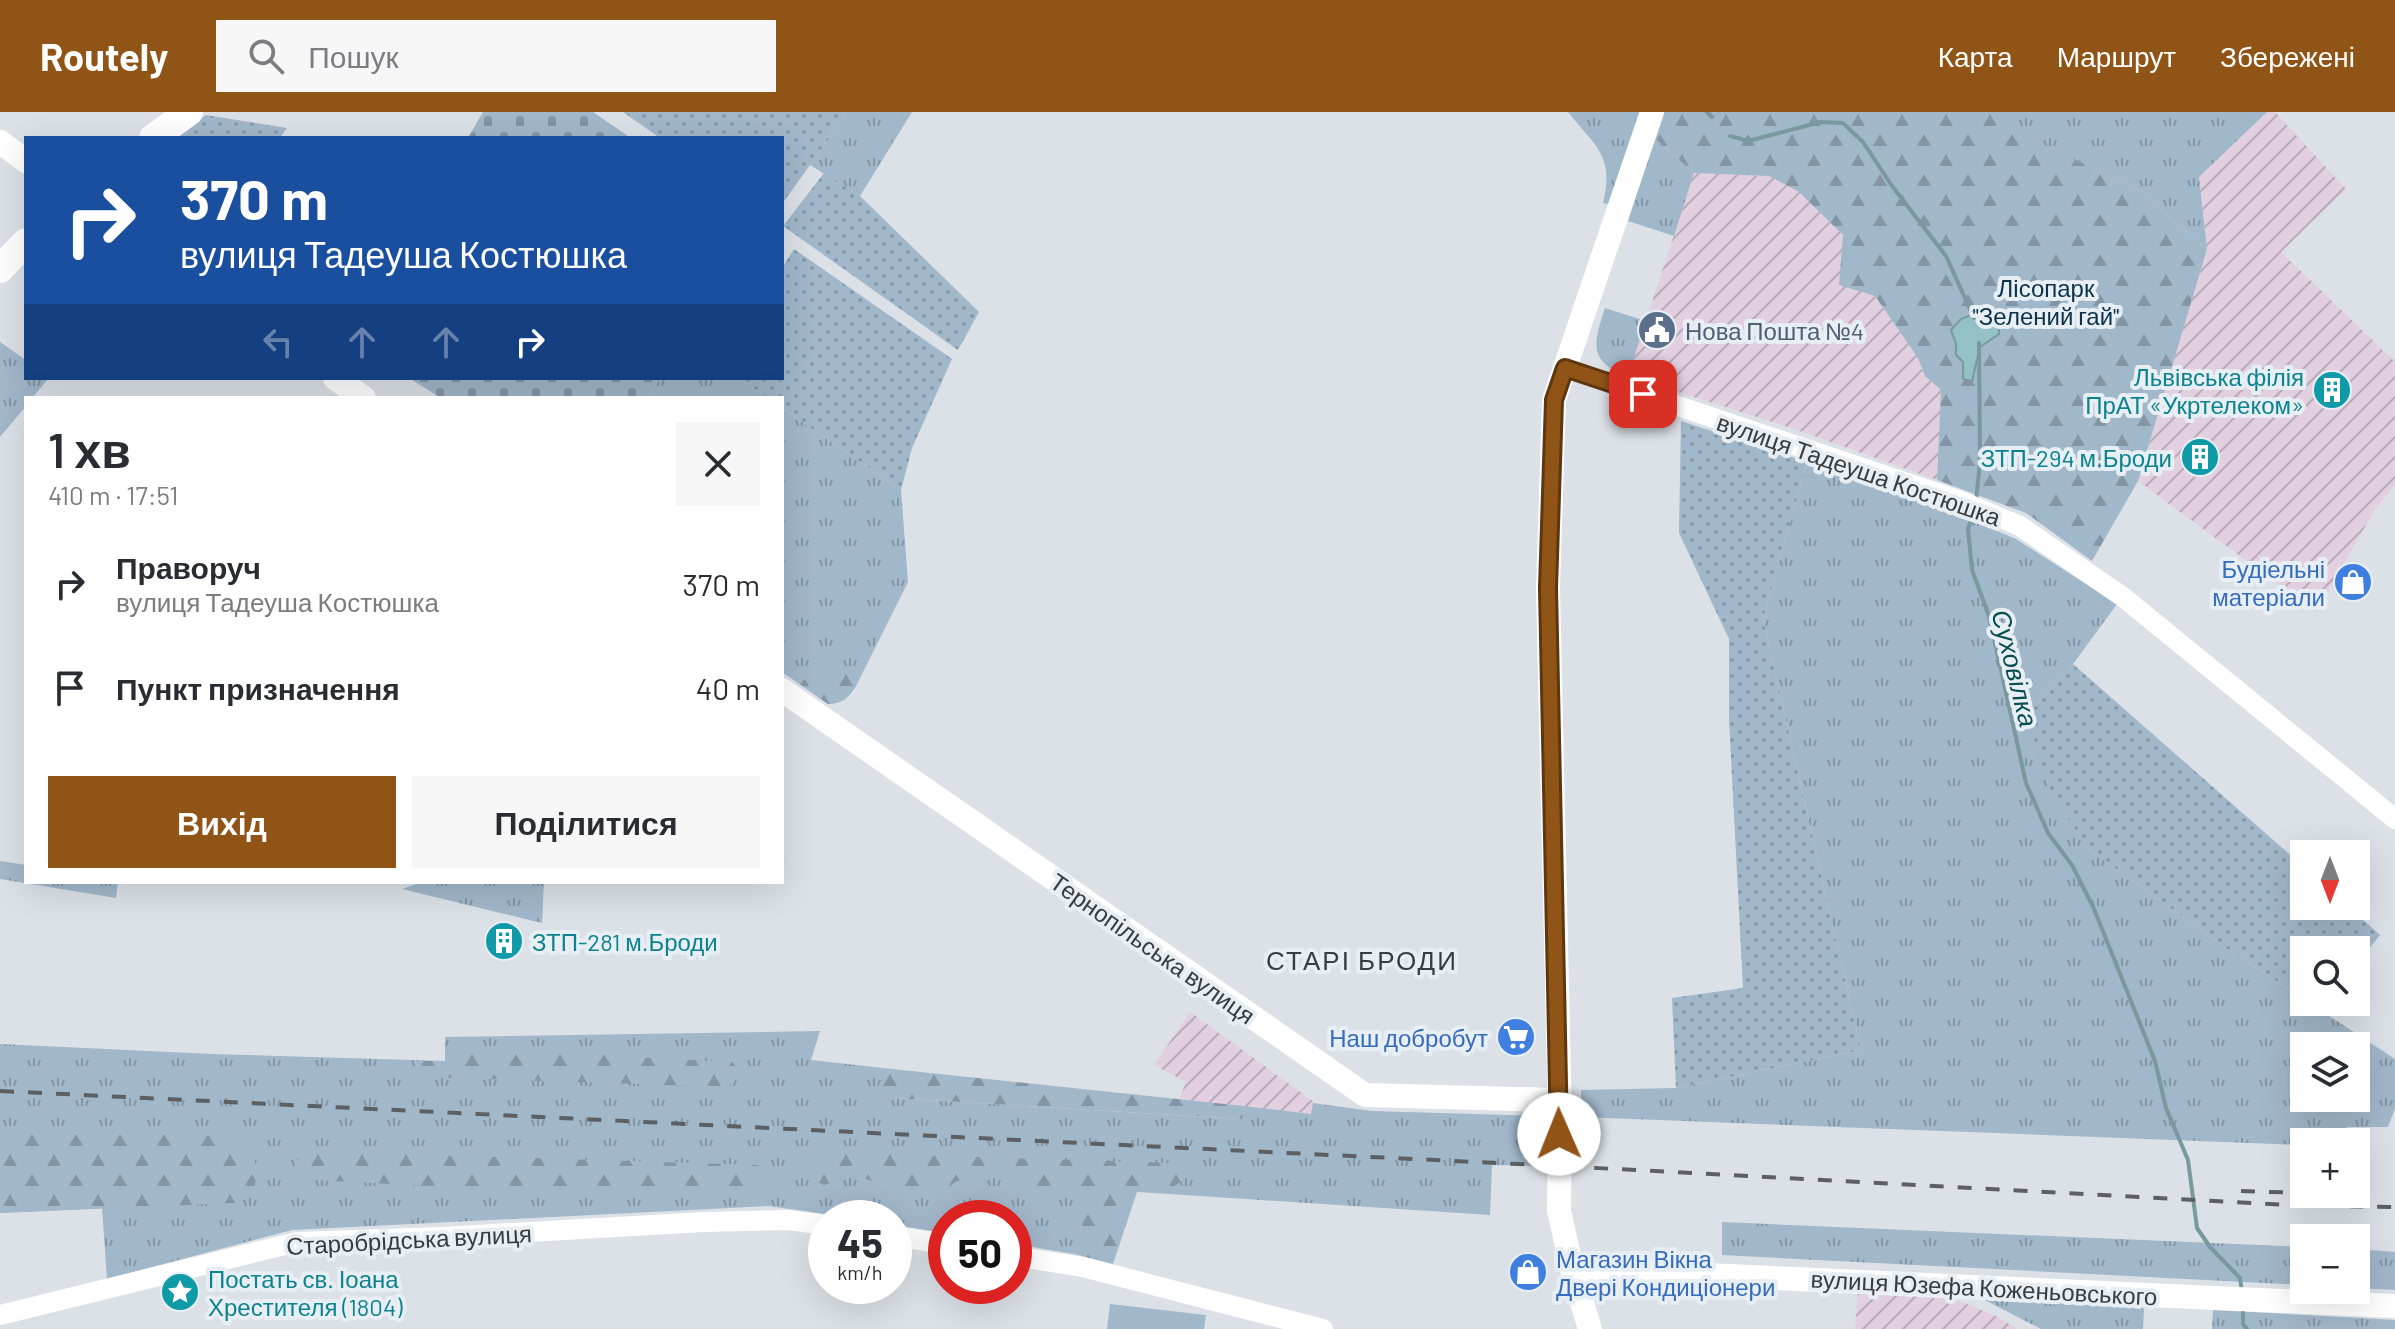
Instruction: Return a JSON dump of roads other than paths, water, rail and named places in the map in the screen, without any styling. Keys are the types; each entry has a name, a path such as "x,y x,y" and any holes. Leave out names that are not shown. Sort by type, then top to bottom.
{"highway":[{"path":"156,136 189,112"},
{"path":"0,269 24,244"}],"main road":[{"path":"1590,1329 1572,1269 1558,1205 1559,1100 1548,588 1554,400 1652,112"},
{"path":"0,142 24,160"},
{"path":"338,380 361,396"},
{"name":"Тернопільська вулиця","path":"784,691 1365,1095 1559,1100"},
{"name":"вулиця Юзефа Коженьовського","path":"1572,1269 2395,1306"}],"street":[{"name":"вулиця Тадеуша Костюшка","path":"1565,368 1961,501 2020,526 2123,597 2395,819"},
{"name":"Старобрідська вулиця","path":"0,1315 297,1242 704,1222 788,1220 808,1223"},
{"path":"1032,1259 1083,1267 1323,1329"}],"waterway":[{"name":"Суховілка","path":"1707,112 1712,117"},
{"name":"Суховілка","path":"1730,136 1748,141 1821,122 1843,123 1863,142 1892,186 1946,256 1974,318"},
{"name":"Суховілка","path":"1976,501 1980,462 1979,343"},
{"name":"Суховілка","path":"1973,513 1968,529 1972,570 1989,616 2026,783 2048,833 2072,865 2094,909 2155,1061 2166,1108 2188,1160 2197,1228 2210,1247 2240,1278 2242,1292"},
{"name":"Суховілка","path":"2243,1309 2243,1324 2247,1329"}],"railway":[{"path":"0,1091 1559,1166 2289,1205 2395,1207"},
{"path":"2241,1191 2290,1193"}],"place":[{"name":"Нова Пошта №4","path":"1657,330"},
{"name":"Львівська філія ПрАТ «Укртелеком»","path":"2332,390"},
{"name":"ЗТП-294 м.Броди","path":"2200,457"},
{"name":"Будіельні матеріали","path":"2353,582"},
{"name":"ЗТП-281 м.Броди","path":"504,941"},
{"name":"Наш добробут","path":"1516,1037"},
{"name":"Магазин Вікна Двері Кондиціонери","path":"1528,1272"},
{"name":"Постать св. Іоана Хрестителя (1804)","path":"180,1292"}],"district":[{"name":"СТАРІ БРОДИ","path":"1362,959"}],"park label":[{"name":"Лісопарк \"Зелений гай\"","path":"2046,301"}]}
